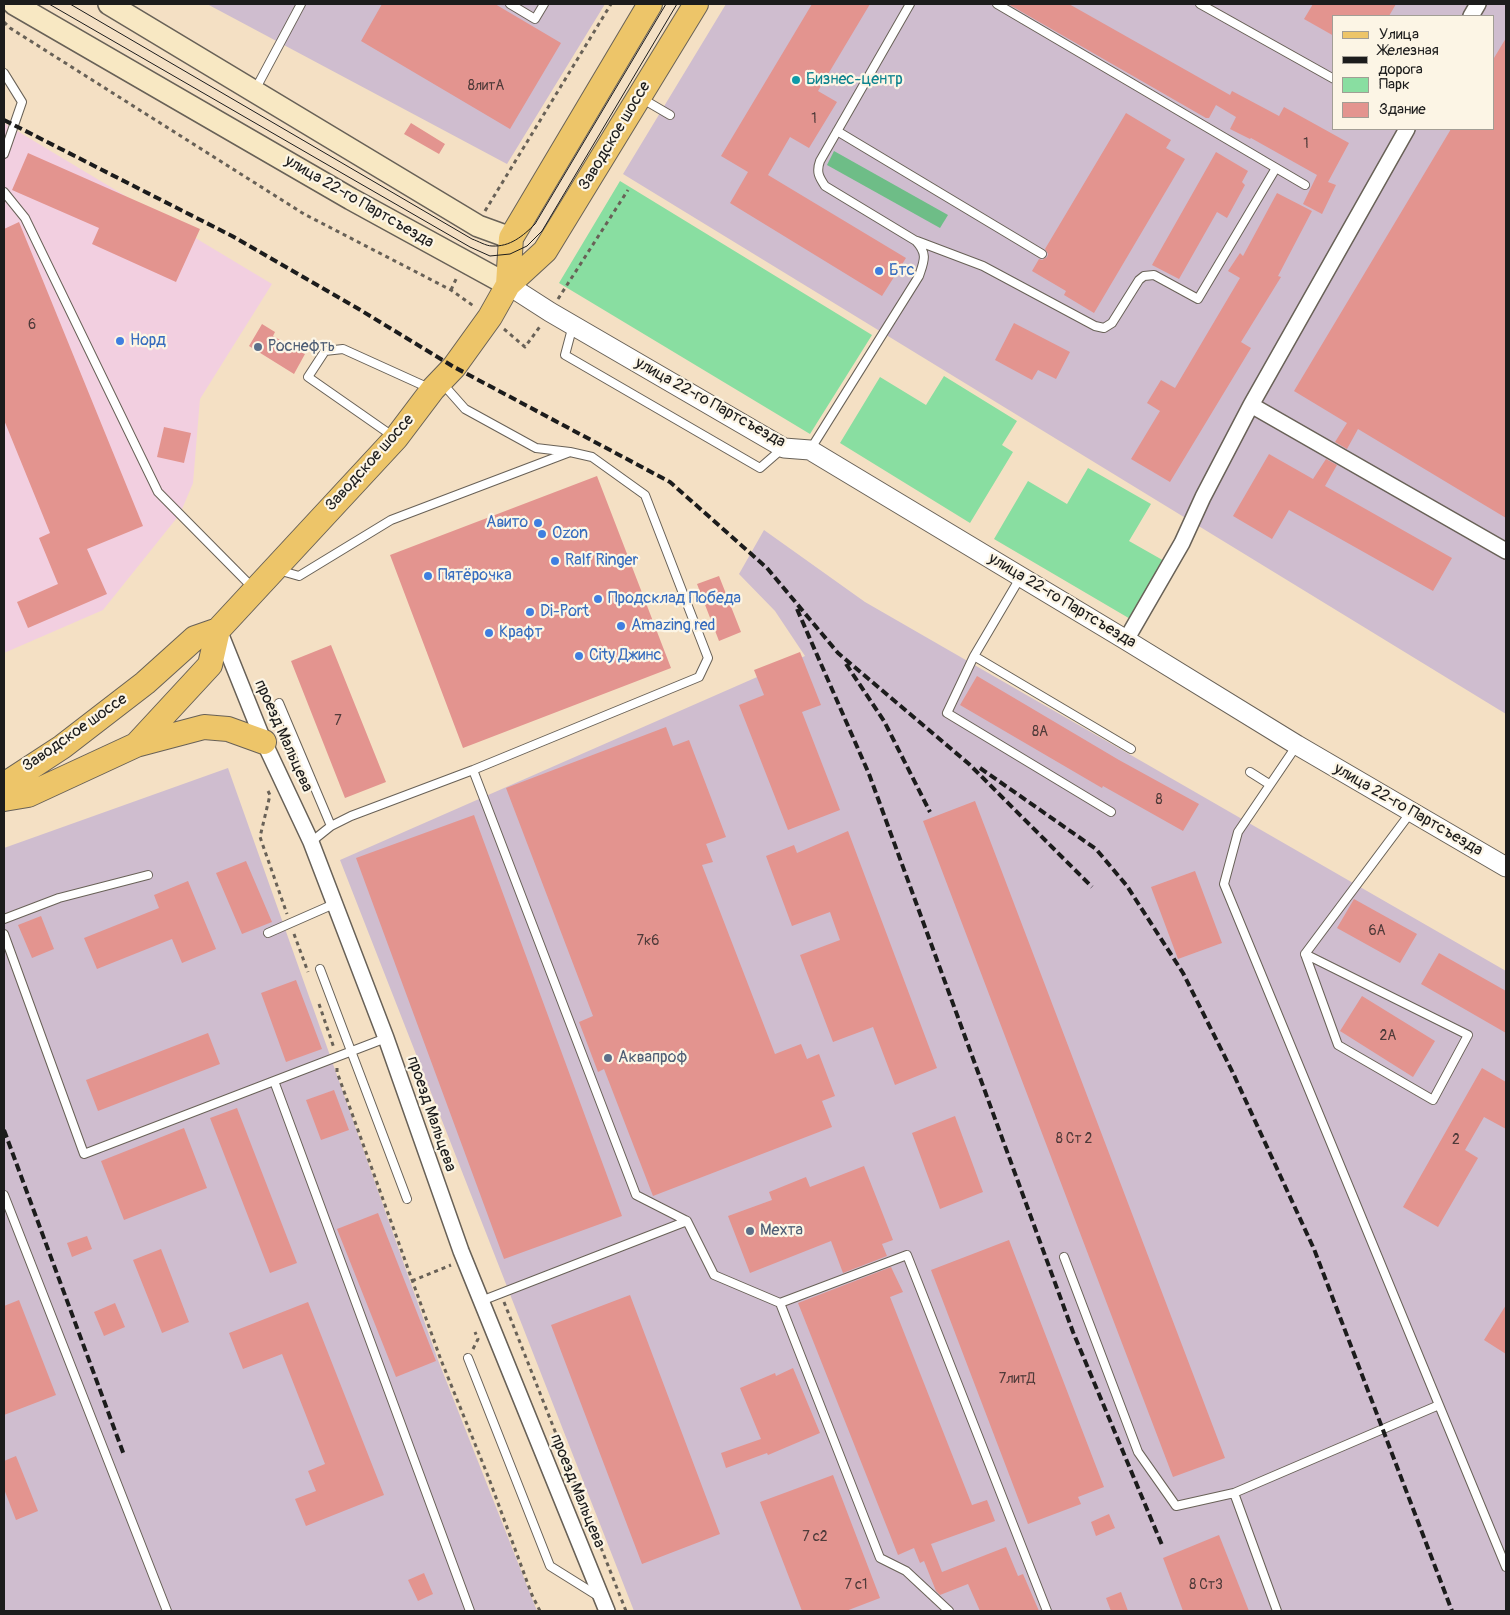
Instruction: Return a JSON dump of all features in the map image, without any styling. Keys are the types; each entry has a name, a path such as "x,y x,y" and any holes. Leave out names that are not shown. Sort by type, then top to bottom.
{"main road":[{"name":"улица 22-го Партсъезда","path":"14,4 351,199 508,285"},
{"path":"110,4 478,226 511,238"},
{"name":"Заводское шоссе","path":"508,285 511,238 650,4"},
{"name":"Заводское шоссе","path":"6,785 28,795 136,745 210,665 218,630 396,438 454,367 490,317 508,285 545,251 696,4"},
{"name":"Заводское шоссе","path":"6,785 62,747 145,683 194,638 218,630"},
{"path":"136,745 204,727 228,729 264,742"}],"street":[{"path":"1472,15 1478,4"},
{"path":"1126,640 1182,543 1202,497 1251,405 1406,130"},
{"name":"улица 22-го Партсъезда","path":"508,285 550,312 784,448 810,450 1021,576 1296,745 1506,867"},
{"path":"1251,405 1506,551"},
{"name":"проезд Мальцева","path":"218,630 264,742 311,842 386,1038 461,1251 604,1605"}],"lane":[{"path":"254,91 301,4"},
{"path":"510,4 534,19 544,4"},
{"path":"810,450 919,276 925,255 922,247 912,239 825,186 819,177 817,169 910,4"},
{"path":"997,4 1305,185"},
{"path":"1200,4 1332,78"},
{"path":"4,73 22,102 4,154"},
{"path":"639,97 670,115"},
{"path":"837,132 1042,254"},
{"path":"912,239 983,266 1094,326 1104,328 1112,324 1139,280 1144,276 1154,275 1198,298 1276,168"},
{"path":"4,192 26,218 158,492 254,590"},
{"path":"574,325 565,355 590,370 760,468 784,448"},
{"path":"311,842 331,826 351,816 473,770 699,677 708,658 645,495 592,457 536,448 465,409 437,386 343,349 325,351 308,377 396,438"},
{"path":"274,569 299,576 391,520 570,452"},
{"path":"1021,576 974,656 947,713 1111,812"},
{"path":"974,656 1131,749"},
{"path":"279,703 331,826"},
{"path":"1296,745 1238,832 1224,884 1506,1567"},
{"path":"473,770 636,1195 687,1221 714,1275 780,1303 907,1255 1047,1611"},
{"path":"1250,772 1269,784"},
{"path":"1305,954 1411,812"},
{"path":"4,919 59,898 148,876"},
{"path":"268,933 334,904"},
{"path":"4,934 84,1154 386,1038"},
{"path":"1305,954 1468,1035 1433,1100 1338,1045 1305,954"},
{"path":"320,969 407,1199"},
{"path":"274,1081 470,1611"},
{"path":"4,1194 167,1611"},
{"path":"481,1301 687,1221"},
{"path":"1064,1257 1138,1452 1176,1506 1234,1493 1439,1405"},
{"path":"780,1303 880,1558 906,1571 949,1611"},
{"path":"468,1358 550,1566 604,1605"},
{"path":"1234,1493 1277,1611"}],"path":[{"path":"490,203 611,4"},
{"path":"4,22 10,28 304,214 451,290 490,317 525,346 550,312 628,190"},
{"path":"267,787 270,795 260,837 309,976"},
{"path":"319,1003 338,1056 337,1072 412,1281 532,1595 540,1611"},
{"path":"412,1281 451,1265"},
{"path":"501,1294 626,1611"}],"shaded area":[{"path":"207,4 605,4 507,164"},
{"path":"726,4 1506,4 1506,714 623,174"},
{"name":"Норд","path":"4,123 272,284 200,399 193,483 180,514 103,610 4,653"},
{"path":"764,530 865,602 1506,971 1506,1611 634,1611 340,860 805,656 775,611 739,574"},
{"path":"228,768 438,1360 537,1611 4,1611 4,848"}],"green space":[{"path":"834,151 948,215 940,228 827,165"},
{"path":"620,181 872,335 810,434 559,283"},
{"path":"944,376 1017,421 1002,445 1013,452 970,523 840,443 880,377 926,405"},
{"path":"1088,468 1151,504 1129,541 1166,562 1132,620 994,539 1028,481 1067,504"}],"building":[{"path":"382,4 495,4 561,43 510,129 361,41"},
{"name":"Бизнес-центр","path":"812,4 870,4 818,91 837,102 809,148 790,137 768,175 906,258 882,296 730,203 748,172 721,156"},
{"path":"1008,4 1069,4 1230,95 1232,91 1279,116 1284,107 1349,143 1328,182 1336,185 1322,214 1303,204 1317,175 1251,138 1230,129 1236,117 1216,105 1209,118 1206,118"},
{"path":"1313,4 1396,4 1390,15 1332,15 1332,35 1304,19"},
{"path":"1506,38 1506,518 1358,429 1347,449 1335,442 1347,423 1294,391 1450,130 1495,130 1495,56"},
{"path":"1126,113 1171,140 1166,148 1185,159 1094,313 1064,295 1066,291 1032,271 1039,259 1042,260 1047,257 1048,254 1045,249"},
{"path":"411,123 445,144 439,154 404,134"},
{"path":"1216,152 1248,171 1242,182 1245,185 1227,218 1217,212 1179,279 1152,265"},
{"path":"28,153 200,229 176,282 92,244 99,228 12,190"},
{"path":"1277,193 1312,211 1278,276 1281,277 1241,342 1251,348 1170,482 1131,459 1160,411 1147,403 1161,380 1175,388 1240,278 1228,271 1240,253 1243,256"},
{"path":"19,222 143,526 87,549 107,594 28,628 17,602 58,584 39,538 50,533 4,420 4,229"},
{"path":"1014,323 1070,352 1056,379 1038,370 1032,380 995,360"},
{"path":"262,324 275,332 273,336 305,354 294,374 249,346"},
{"path":"164,427 191,433 184,463 157,457"},
{"path":"1269,454 1313,479 1326,459 1337,465 1325,486 1452,558 1433,591 1289,510 1272,539 1233,516"},
{"name":"Di-Port","path":"597,476 671,668 463,748 390,555"},
{"path":"719,576 741,632 719,641 697,584"},
{"path":"331,645 386,782 345,798 291,661"},
{"path":"800,652 821,705 802,712 840,810 788,830 739,705 764,695 754,670"},
{"path":"977,676 1119,760 1199,804 1183,831 1103,786 1102,788 960,705"},
{"path":"666,727 673,746 689,740 726,837 706,844 713,862 702,865 775,1054 801,1044 807,1059 819,1054 835,1096 822,1101 832,1127 653,1196 604,1069 598,1072 579,1022 593,1016 506,788"},
{"path":"975,801 1225,1458 1173,1477 923,821"},
{"path":"474,815 622,1216 504,1259 356,858"},
{"path":"848,831 937,1068 895,1085 873,1027 833,1042 800,955 840,940 830,912 792,926 766,856 794,845 797,853"},
{"path":"246,861 272,922 242,934 216,873"},
{"path":"1195,871 1222,943 1178,959 1151,887"},
{"path":"188,881 216,949 182,963 172,939 97,969 84,938 159,908 154,895"},
{"path":"1354,899 1417,934 1400,963 1337,928"},
{"path":"41,916 54,949 32,958 18,925"},
{"path":"1439,953 1506,991 1506,1033 1421,984"},
{"path":"296,980 322,1049 286,1062 261,993"},
{"path":"1362,996 1435,1041 1413,1077 1340,1031"},
{"path":"208,1033 220,1064 98,1111 86,1080"},
{"path":"1482,1068 1506,1082 1506,1129 1484,1117 1465,1150 1478,1158 1438,1227 1403,1207"},
{"path":"334,1090 349,1130 321,1140 306,1100"},
{"path":"237,1108 297,1263 270,1273 210,1118"},
{"path":"955,1116 983,1192 940,1209 912,1133"},
{"path":"184,1128 207,1188 124,1220 101,1161"},
{"path":"864,1166 893,1240 882,1244 887,1256 843,1273 831,1241 750,1273 728,1216 772,1200 769,1192 806,1177 810,1187"},
{"path":"378,1213 436,1361 396,1377 337,1229"},
{"path":"87,1236 92,1249 72,1257 67,1243"},
{"path":"1009,1240 1104,1487 1078,1497 1081,1504 1028,1524 931,1270"},
{"path":"161,1249 189,1322 162,1333 133,1260"},
{"path":"891,1267 903,1292 890,1297 972,1505 987,1500 995,1521 931,1544 942,1572 1006,1547 1018,1576 1023,1574 1039,1611 980,1611 968,1584 940,1595 936,1591 924,1561 920,1563 914,1548 898,1555 798,1303"},
{"path":"630,1295 720,1534 642,1564 551,1325"},
{"path":"19,1300 56,1395 4,1415 4,1306"},
{"path":"308,1302 384,1495 306,1526 295,1499 316,1491 308,1471 325,1464 282,1354 243,1369 229,1333"},
{"path":"115,1303 125,1327 104,1336 94,1312"},
{"path":"1506,1305 1506,1354 1484,1340"},
{"path":"793,1368 820,1433 768,1455 767,1453 726,1468 721,1453 761,1439 740,1388 775,1373 776,1376"},
{"path":"16,1456 38,1511 16,1520 4,1489 4,1461"},
{"path":"833,1475 880,1598 846,1611 802,1611 760,1502"},
{"path":"1109,1514 1115,1528 1096,1536 1091,1522"},
{"path":"1219,1535 1249,1611 1183,1611 1163,1558"},
{"path":"424,1573 433,1594 418,1601 408,1580"},
{"path":"1121,1592 1128,1611 1111,1611 1106,1598"}],"tram line":[{"path":"49,4 470,247 490,256 510,254 527,246 542,231 677,4"},
{"path":"70,4 472,239 492,246 510,243 535,224 666,4"}],"railway":[{"path":"4,120 232,236 357,308 454,367 670,482 767,568 838,653 969,764 1092,887"},
{"path":"797,609 869,774 1073,1332 1162,1545"},
{"path":"846,664 884,721 930,812"},
{"path":"980,768 1096,849 1127,886 1183,973 1233,1073 1314,1249 1452,1611"},
{"path":"4,1130 124,1455"}],"place":[{"name":"Бизнес-центр","path":"796,80"},
{"name":"Бтс","path":"879,271"},
{"name":"Норд","path":"120,341"},
{"name":"Роснефть","path":"258,347"},
{"name":"Авито","path":"538,523"},
{"name":"Ozon","path":"542,534"},
{"name":"Ralf Ringer","path":"555,561"},
{"name":"Пятёрочка","path":"428,576"},
{"name":"Продсклад Победа","path":"598,599"},
{"name":"Di-Port","path":"530,612"},
{"name":"Amazing red","path":"621,626"},
{"name":"Крафт","path":"489,633"},
{"name":"City Джинс","path":"579,656"},
{"name":"Аквапроф","path":"608,1058"},
{"name":"Мехта","path":"750,1231"}]}
